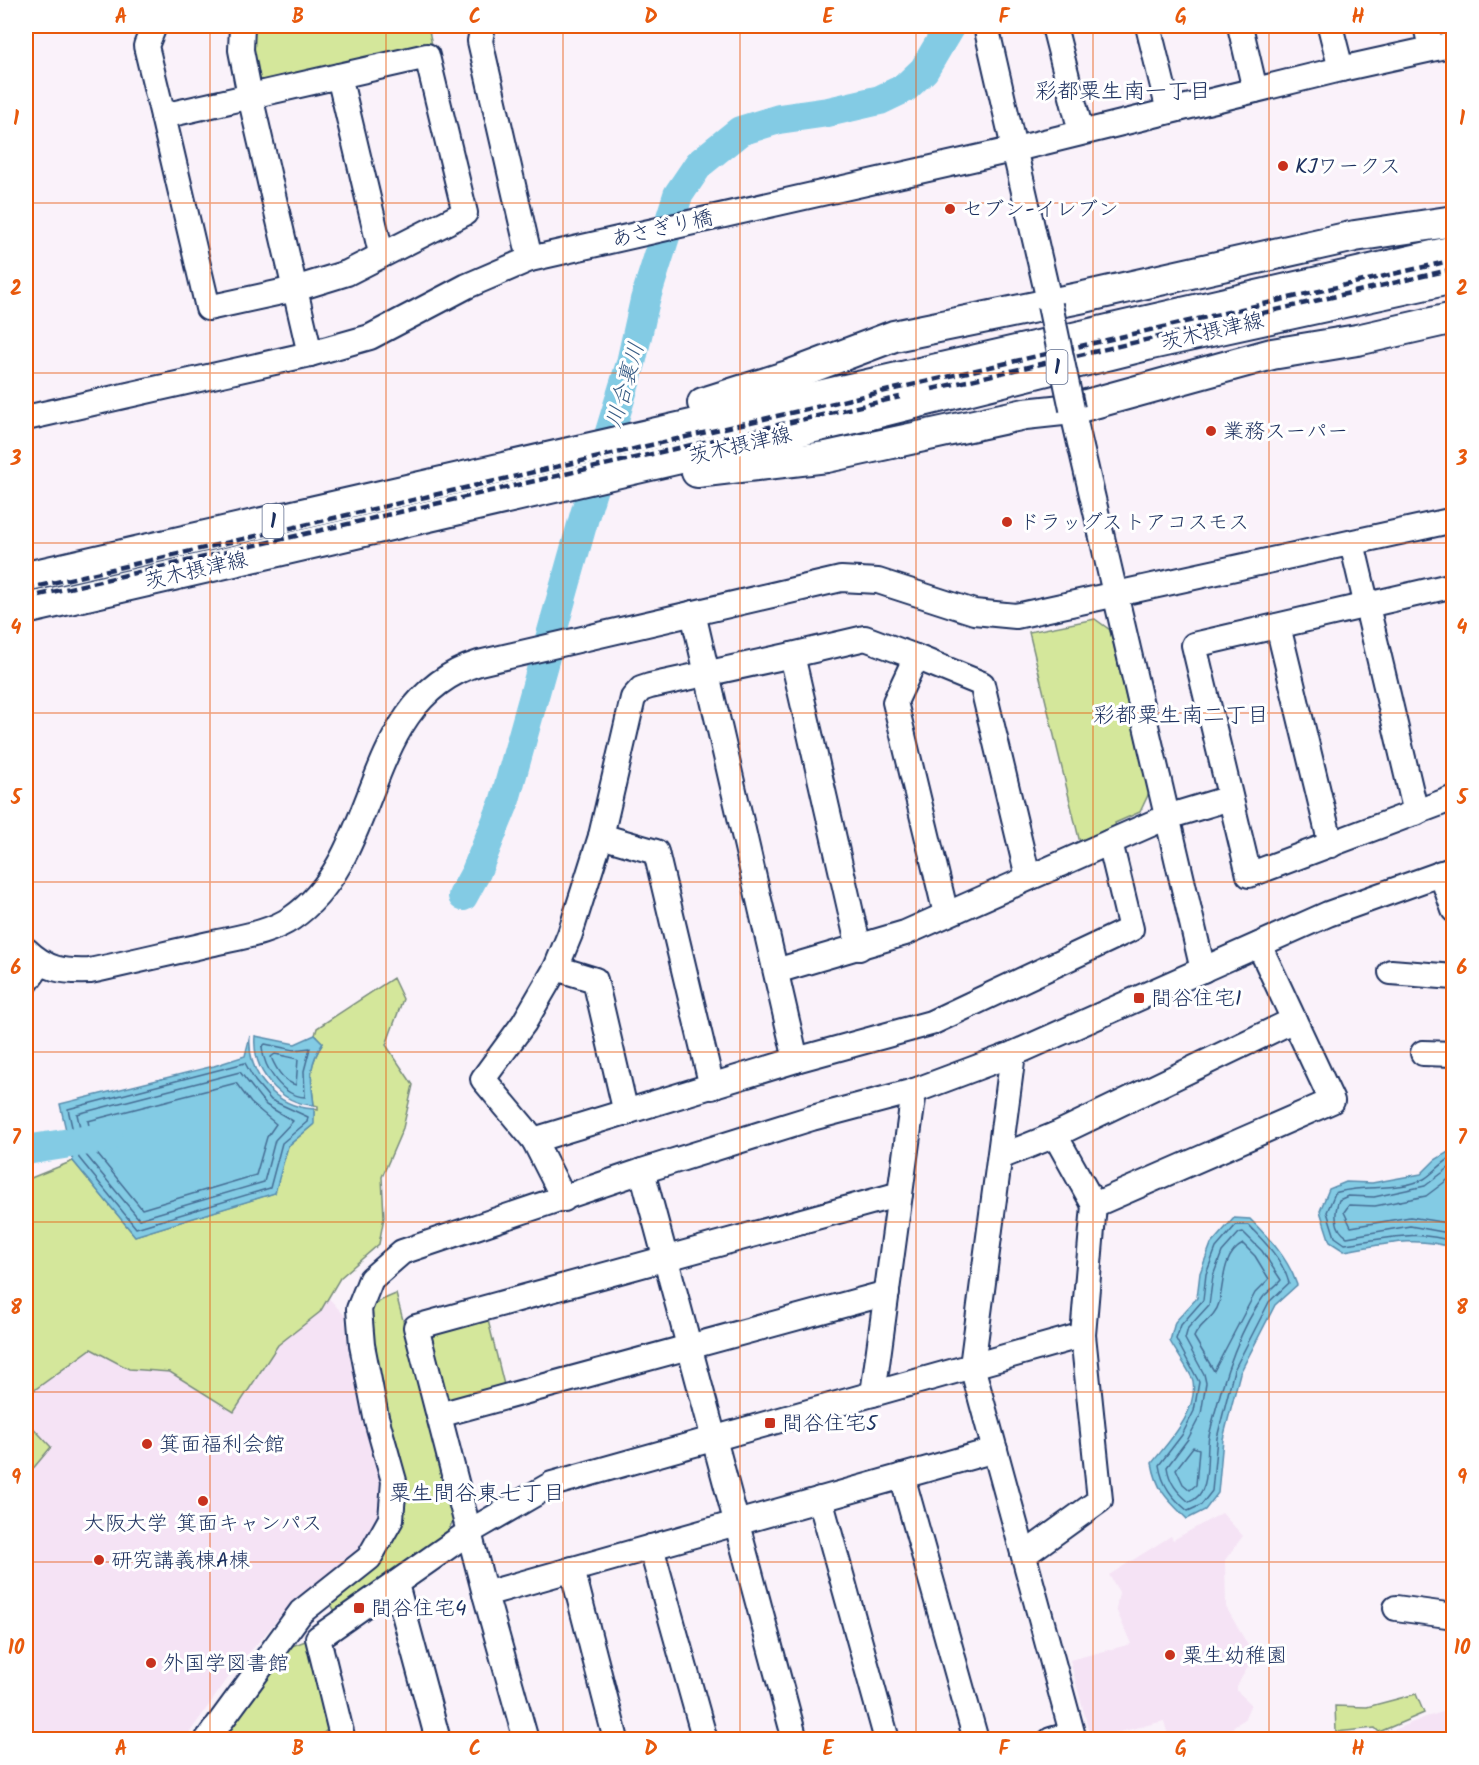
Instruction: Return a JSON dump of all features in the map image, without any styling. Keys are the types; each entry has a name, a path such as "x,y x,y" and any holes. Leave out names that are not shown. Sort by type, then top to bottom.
{"main road":[{"path":"672,420 894,336 1355,236 1454,221"},
{"path":"955,364 966,357 1088,324 1454,232"},
{"name":"茨木摂津線","path":"26,577 408,489 518,458 672,420 955,364 1454,251"},
{"name":"茨木摂津線","path":"26,609 560,486 664,470 1151,344 1454,278"},
{"path":"961,393 999,389 1302,329 1454,295"},
{"path":"664,470 844,454 1025,414 1072,409 1264,356 1357,340 1454,318"}],"street":[{"path":"154,26 146,46 208,308 295,289 347,273 381,253 465,213 427,56 163,116"},
{"path":"242,26 241,50 250,96 310,354"},
{"path":"483,26 480,41 530,259"},
{"path":"986,26 1016,149 1072,409 1203,970"},
{"path":"1054,26 1082,132"},
{"path":"1148,26 1169,111"},
{"path":"1240,26 1255,90"},
{"path":"1330,26 1341,69"},
{"name":"あさぎり橋","path":"26,418 310,354 370,337 467,286 530,259 1016,149 1341,69 1437,39"},
{"path":"339,76 381,253"},
{"path":"26,983 33,957 67,972 90,971 263,931 291,919 318,895 342,861 394,735 402,721 437,684 472,665 841,579 878,581 974,612 1016,616 1454,520"},
{"path":"1352,543 1416,813"},
{"path":"1454,585 1194,645 1249,875 1454,798"},
{"path":"693,613 796,1060"},
{"path":"1278,626 1331,845"},
{"path":"564,1199 534,1140 483,1079 524,1023 556,968 570,934 601,836 633,698 637,692 650,686 865,638 982,684 1028,877"},
{"path":"792,655 859,948"},
{"path":"916,657 895,702 946,914"},
{"path":"776,971 905,933 1167,817 1230,798"},
{"path":"601,836 656,852 712,1087"},
{"path":"534,1140 796,1060 930,1023 1131,929 1110,842"},
{"path":"207,1740 301,1612 369,1558 391,1519 394,1481 376,1417 362,1346 359,1309 371,1279 402,1252 642,1171 812,1118 914,1092 1013,1054 1328,914 1447,871 1454,910"},
{"path":"1094,1205 1332,1101 1259,945"},
{"path":"556,968 595,980 626,1113"},
{"path":"1391,972 1454,977"},
{"path":"1000,1157 1055,1135 1294,1020"},
{"path":"1424,1053 1454,1054"},
{"path":"1013,1054 972,1366 1024,1555 1066,1738"},
{"path":"873,1394 914,1092"},
{"path":"1024,1555 1100,1500 1083,1335 1094,1205 1055,1135"},
{"path":"642,1171 795,1740"},
{"path":"526,1740 485,1594 416,1327 900,1194"},
{"path":"439,1415 887,1293"},
{"path":"342,1740 318,1638 469,1532 552,1484 1083,1335"},
{"path":"485,1594 995,1450"},
{"path":"902,1476 976,1740"},
{"path":"820,1499 887,1740"},
{"path":"651,1547 705,1740"},
{"path":"572,1569 616,1740"},
{"path":"396,1584 438,1740"},
{"path":"1396,1608 1454,1616"}],"shaded area":[{"name":"大阪大学 箕面キャンパス","path":"304,1271 345,1316 349,1354 381,1487 380,1514 366,1547 296,1598 231,1674 185,1739 26,1739 26,1335"},
{"path":"1222,1513 1243,1536 1225,1560 1226,1607 1254,1656 1237,1686 1237,1691 1251,1704 1244,1720 1235,1725 1224,1739 1169,1739 1164,1721 1091,1739 1070,1660 1131,1644 1116,1609 1119,1592 1109,1575 1171,1536 1173,1540"},
{"path":"1453,1709 1453,1739 1371,1739 1426,1717"}],"green space":[{"path":"252,26 428,26 432,45 264,83 256,78 249,46"},
{"path":"1095,619 1110,630 1149,793 1140,812 1115,823 1116,828 1080,843 1029,632"},
{"path":"393,978 403,999 386,1045 413,1085 403,1128 382,1177 384,1217 379,1244 340,1278 320,1312 278,1345 234,1412 170,1372 129,1369 91,1349 26,1396 26,1180 73,1161 135,1236 274,1193 288,1146 313,1125 314,1109 318,1110 318,1106 314,1105 311,1080 314,1059 323,1043 315,1035 317,1028"},
{"path":"396,1294 455,1515 448,1532 335,1611 328,1600 384,1544 401,1519 405,1506 406,1485 401,1460 369,1348 367,1326 372,1308 382,1300"},
{"path":"485,1308 507,1397 439,1415 416,1327"},
{"path":"26,1420 51,1447 26,1477"},
{"path":"308,1640 330,1723 326,1731 315,1739 217,1740 284,1649"},
{"path":"1416,1694 1424,1713 1379,1732 1375,1728 1336,1732 1335,1706 1367,1707"}],"water":[{"path":"315,1035 323,1043 312,1066 314,1105 290,1099 270,1083 258,1061 255,1036 295,1044"},
{"path":"250,1036 253,1063 266,1086 287,1102 314,1109 314,1124 288,1146 275,1193 135,1236 73,1161 60,1104 214,1066 245,1056"},
{"path":"1453,1149 1453,1248 1426,1242 1412,1242 1344,1251 1330,1242 1320,1211 1329,1189 1346,1182 1372,1183 1421,1174 1435,1160"},
{"path":"1234,1218 1250,1219 1265,1234 1278,1249 1297,1285 1275,1305 1240,1373 1223,1439 1218,1493 1205,1510 1187,1519 1160,1488 1152,1463 1174,1436 1187,1415 1193,1393 1192,1377 1170,1341 1175,1322 1197,1298 1200,1273 1211,1244"}],"waterway":[{"name":"川合裏川","path":"463,896 476,872 504,803 585,514 631,363 645,300 678,195 699,164 740,131 779,119 828,112 880,100 905,88 924,70 950,26"},
{"name":"川合裏川","path":"26,1150 108,1137"}],"railway":[{"path":"26,589 1454,260"},
{"path":"932,389 1454,269"},
{"path":"26,598 900,397"}],"place":[{"name":"KJワークス","path":"1283,166"},
{"name":"セブン-イレブン","path":"950,209"},
{"name":"業務スーパー","path":"1211,431"},
{"name":"ドラッグストアコスモス","path":"1007,522"},
{"name":"間谷住宅1","path":"1139,998"},
{"name":"間谷住宅5","path":"770,1423"},
{"name":"箕面福利会館","path":"147,1444"},
{"name":"大阪大学 箕面キャンパス","path":"203,1501"},
{"name":"研究講義棟A棟","path":"99,1560"},
{"name":"間谷住宅4","path":"359,1608"},
{"name":"粟生幼稚園","path":"1170,1655"},
{"name":"外国学図書館","path":"151,1663"}],"district":[{"name":"彩都粟生南一丁目","path":"1123,90"},
{"name":"彩都粟生南二丁目","path":"1181,714"},
{"name":"粟生間谷東七丁目","path":"477,1492"}]}
